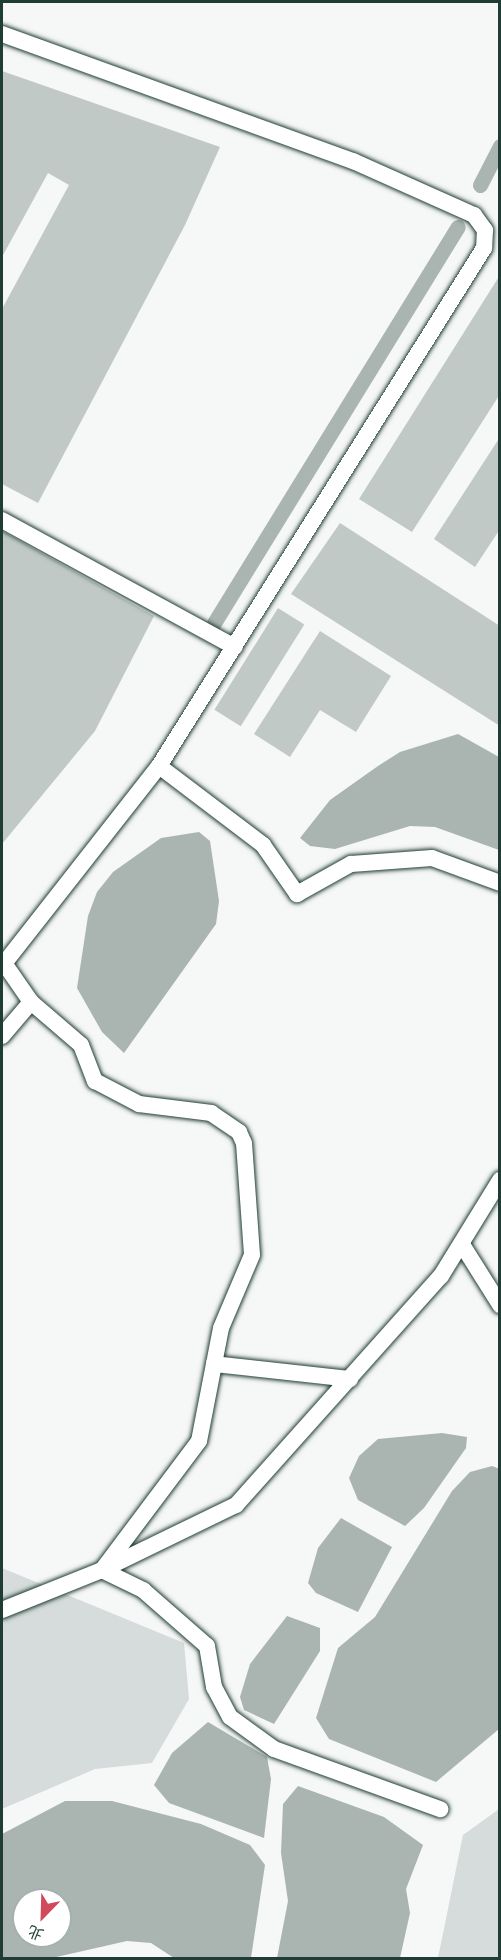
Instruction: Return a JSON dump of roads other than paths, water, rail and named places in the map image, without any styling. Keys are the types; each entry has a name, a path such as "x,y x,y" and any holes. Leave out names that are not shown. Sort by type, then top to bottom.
{"street":[{"path":"2,34 353,161 474,215 485,230 484,248 159,766 3,964 31,1002 81,1045 95,1082 138,1104 212,1113 239,1132 252,1255 221,1328 199,1441 102,1570"},
{"path":"2,520 235,647"},
{"path":"159,766 263,845 297,894 351,864 432,858 500,883"},
{"path":"2,1036 31,1002"},
{"path":"2,1610 102,1570 236,1505 350,1379 463,1246 500,1180"},
{"path":"463,1246 500,1305"},
{"path":"214,1364 350,1379"},
{"path":"102,1570 143,1590 207,1646 214,1687 230,1717 274,1749 440,1809"}],"waterway":[{"path":"480,185 500,146"},
{"path":"214,623 458,227"}]}
